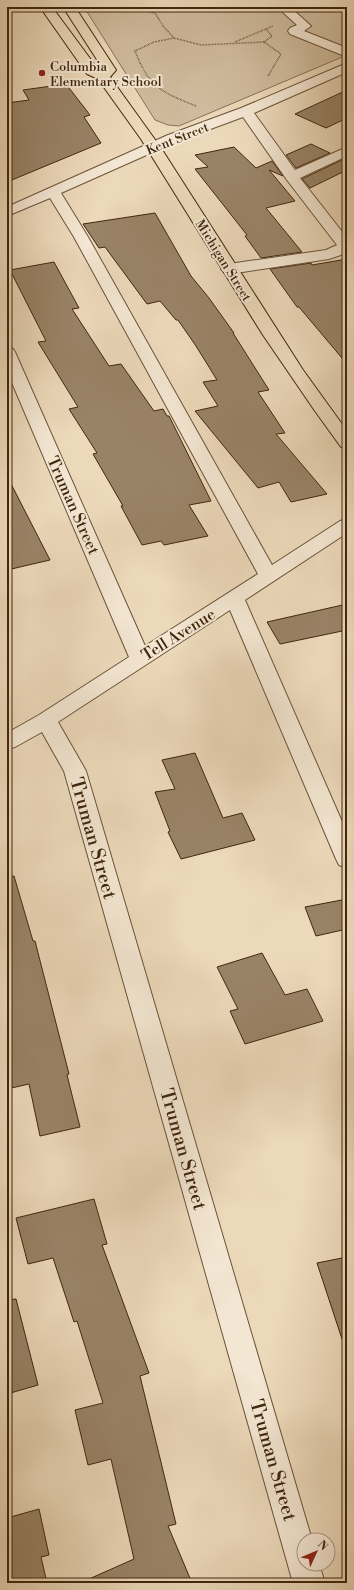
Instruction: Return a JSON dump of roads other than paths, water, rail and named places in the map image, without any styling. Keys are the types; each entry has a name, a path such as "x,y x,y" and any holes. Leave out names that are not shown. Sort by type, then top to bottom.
{"main road":[{"name":"Michigan Street","path":"46,7 92,71 104,76 153,147 229,268 324,413 347,443"},
{"path":"69,7 110,70 104,76"}],"street":[{"path":"283,7 305,26 294,31 347,53"},
{"name":"Kent Street","path":"7,212 153,147 246,111 347,67"},
{"path":"229,268 329,254 347,248 292,177 246,111"},
{"path":"292,177 347,151"},
{"path":"52,192 85,244 268,576"},
{"name":"Truman Street","path":"7,352 140,658"},
{"name":"Tell Avenue","path":"7,742 46,720 347,525"},
{"path":"235,598 347,859"},
{"name":"Truman Street","path":"46,720 75,771 309,1583"}],"place":[{"name":"Columbia Elementary School","path":"42,73"}]}
